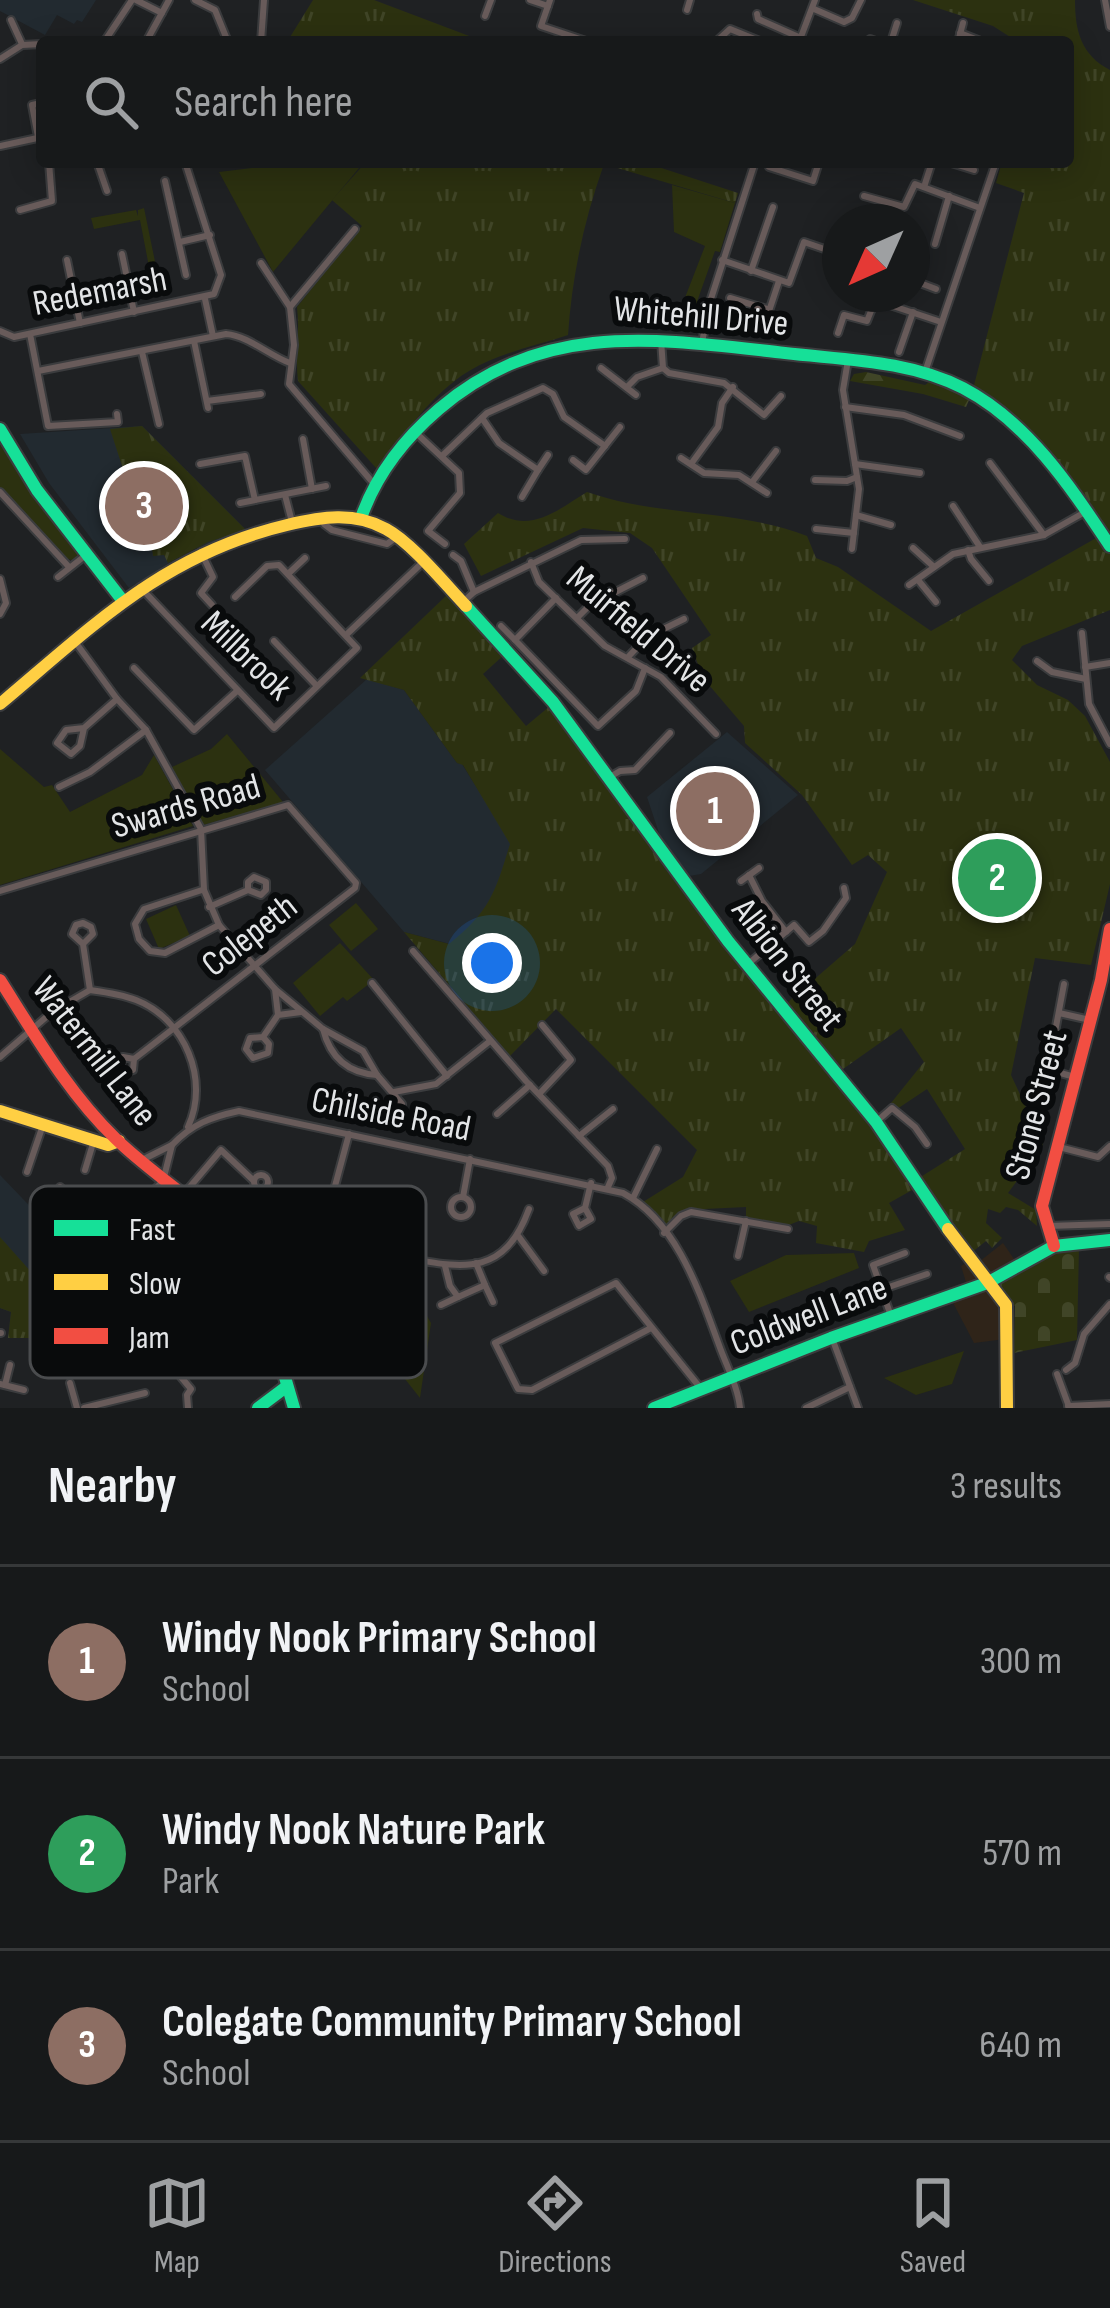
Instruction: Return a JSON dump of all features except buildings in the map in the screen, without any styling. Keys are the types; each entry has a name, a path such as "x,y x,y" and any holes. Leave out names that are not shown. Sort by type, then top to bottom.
{"street":[{"path":"108,36 134,0 162,14"},
{"path":"149,36 169,0"},
{"path":"195,0 215,10 226,36"},
{"path":"261,36 264,0"},
{"path":"485,16 491,0"},
{"path":"530,0 549,3 541,26 571,36"},
{"path":"687,10 690,0"},
{"path":"802,36 814,5 844,22 852,18 861,0"},
{"path":"1105,0 1110,27"},
{"path":"757,14 758,19 792,36"},
{"path":"10,20 22,45"},
{"path":"893,36 897,23"},
{"path":"960,36 963,23"},
{"path":"0,59 22,45 36,44"},
{"path":"0,146 36,138"},
{"path":"20,210 52,201 49,168"},
{"path":"100,168 107,191"},
{"name":"Redemarsh","path":"0,331 14,337 214,294 222,280 187,168"},
{"path":"702,344 722,260 752,168"},
{"path":"775,168 813,181 817,168"},
{"path":"924,187 930,168"},
{"path":"968,168 974,170"},
{"path":"925,372 994,168"},
{"path":"165,181 186,275"},
{"path":"864,196 904,207 915,184 980,208"},
{"path":"935,244 949,196"},
{"path":"751,271 773,207"},
{"path":"290,307 355,229"},
{"path":"180,242 210,236"},
{"path":"722,260 789,283 804,242 822,248"},
{"path":"122,254 134,312"},
{"path":"67,260 80,323"},
{"path":"260,262 290,307 294,345 288,377 293,391 371,488 388,530 387,544 332,530 324,516"},
{"path":"764,326 779,280"},
{"path":"930,287 936,289"},
{"path":"205,298 213,336"},
{"path":"730,298 768,310"},
{"path":"838,333 844,315 867,321 872,312"},
{"path":"899,352 913,312 941,322"},
{"path":"30,334 48,426 118,422 117,414"},
{"path":"38,371 213,336 244,337 290,363"},
{"name":"Whitehill Drive","path":"361,518 371,488 415,432 466,384 524,355 576,340 661,340 925,372 965,388 1000,411 1044,458 1110,546"},
{"path":"661,340 663,368"},
{"path":"194,341 208,405 261,394"},
{"path":"142,352 159,424"},
{"path":"848,360 844,407 857,476 852,549"},
{"path":"602,368 636,394"},
{"path":"627,388 640,375 663,368 733,387 764,415 781,396"},
{"path":"691,464 718,427 722,403 733,387"},
{"path":"442,456 482,418 535,390 548,389 564,417 604,446"},
{"path":"844,407 924,421 960,436"},
{"path":"482,418 500,443 538,470"},
{"path":"573,460 586,470 620,427"},
{"path":"0,429 37,490 123,601"},
{"path":"415,432 459,473 462,484 460,493 428,531 445,544"},
{"path":"303,439 312,489"},
{"path":"752,483 776,451"},
{"path":"522,496 548,455"},
{"path":"200,464 245,456 255,500"},
{"path":"681,458 704,473 732,473 767,493"},
{"path":"990,463 1044,535"},
{"path":"854,464 920,473"},
{"path":"820,482 847,482 857,476"},
{"path":"240,503 326,486"},
{"path":"344,516 371,488"},
{"path":"0,491 69,567"},
{"path":"285,495 292,522"},
{"path":"953,506 980,547"},
{"path":"909,586 952,554 1044,535 1085,512"},
{"path":"856,514 891,525"},
{"path":"0,704 140,587 201,552 324,516 361,518 388,530"},
{"path":"816,529 854,533"},
{"name":"Albion Street","path":"388,530 469,597 554,702 748,964 876,1122 1006,1305 1006,1408"},
{"path":"453,555 461,561 469,597 580,540 625,539"},
{"path":"913,548 934,567"},
{"path":"968,550 989,581"},
{"path":"201,552 213,577 201,593 212,605"},
{"path":"58,577 86,555"},
{"path":"304,558 288,574 346,635"},
{"name":"Millbrook","path":"140,587 274,728 357,648 346,635 424,561"},
{"name":"Muirfield Drive","path":"530,562 539,582 605,646 661,677 716,734"},
{"name":"Millbrook","path":"235,597 267,566 279,565 288,574"},
{"path":"577,618 590,605 643,578"},
{"path":"0,580 6,602 0,614"},
{"path":"918,580 936,602"},
{"path":"515,640 556,598"},
{"path":"628,658 646,637 685,620"},
{"path":"501,626 607,734"},
{"path":"1082,633 1092,716 1110,744"},
{"path":"274,641 316,685"},
{"path":"76,644 146,730 201,830 204,890 219,925 275,989 323,1030 355,1044 368,1056 377,1075 402,1104 399,1125 412,1146"},
{"path":"1037,661 1052,671 1086,680"},
{"path":"1085,667 1110,663"},
{"path":"134,668 194,730 237,691"},
{"path":"598,726 636,691 645,668"},
{"path":"84,728 80,746 71,754 57,743 66,730 84,728 117,699"},
{"path":"59,787 90,772 146,730"},
{"path":"608,778 635,770 668,736 673,745"},
{"name":"Swards Road","path":"0,891 288,805 356,883"},
{"path":"741,881 759,868"},
{"path":"749,875 762,901 787,932"},
{"name":"Colepeth","path":"134,1059 356,883"},
{"path":"748,964 794,926 809,942 824,931 846,898 844,888"},
{"path":"204,890 144,909 135,924 139,939 150,951 165,953 219,925"},
{"path":"209,907 248,890"},
{"name":"Stone Street","path":"1054,1246 1042,1206 1090,1020 1103,999 1101,980 1110,929"},
{"path":"824,931 831,939"},
{"path":"82,944 90,990"},
{"path":"413,951 608,1166 612,1178 608,1186"},
{"name":"Watermill Lane","path":"0,980 118,1141 173,1186"},
{"path":"372,983 447,1076"},
{"path":"1055,1032 1064,984"},
{"path":"263,1037 278,1016 275,989"},
{"path":"0,1057 31,1028 90,990 140,1001 174,1030 194,1063 198,1090 195,1113 186,1130"},
{"path":"278,1016 304,1011"},
{"path":"1058,1013 1090,1020"},
{"path":"538,1094 571,1060 542,1025"},
{"path":"323,1030 334,1056 355,1071 377,1075"},
{"path":"394,1092 436,1084 490,1041"},
{"path":"1049,1070 1076,1077"},
{"path":"497,1114 530,1085"},
{"path":"876,1122 892,1108 927,1144"},
{"path":"579,1136 613,1109"},
{"path":"0,1111 108,1145 118,1141"},
{"name":"Chilside Road","path":"143,1159 205,1120 239,1112 608,1186 633,1198"},
{"path":"918,1130 928,1124"},
{"path":"27,1172 43,1125"},
{"path":"87,1138 105,1125"},
{"path":"382,1140 399,1125"},
{"path":"335,1186 349,1133"},
{"path":"86,1169 87,1138"},
{"name":"Chilside Road","path":"165,1178 172,1145"},
{"path":"1058,1146 1098,1156 1110,1146"},
{"path":"657,1149 633,1198 687,1264 702,1294 740,1408"},
{"path":"190,1186 220,1150 254,1181"},
{"path":"463,1197 470,1158"},
{"path":"157,1186 165,1178"},
{"path":"585,1208 591,1183"},
{"path":"426,1262 476,1263 498,1254 519,1237 529,1209"},
{"path":"664,1233 691,1212 788,1229"},
{"path":"738,1256 746,1221"},
{"path":"1047,1226 1110,1224"},
{"path":"519,1237 544,1271"},
{"path":"1054,1246 1110,1240"},
{"name":"Coldwell Lane","path":"654,1408 987,1283 1054,1246"},
{"path":"891,1316 874,1265 905,1252"},
{"path":"476,1263 493,1302"},
{"path":"445,1266 458,1297"},
{"path":"883,1289 927,1274"},
{"path":"651,1328 532,1390 518,1389 495,1342 616,1282 701,1390"},
{"path":"441,1306 485,1285"},
{"path":"1110,1304 1084,1334 1075,1363 1062,1372 1069,1407 1110,1404"},
{"path":"831,1338 858,1408"},
{"path":"10,1365 3,1385 24,1390"},
{"path":"182,1378 191,1389 188,1408"},
{"name":"Watermill Lane","path":"283,1378 294,1408"},
{"path":"70,1384 81,1408 145,1393"},
{"path":"806,1408 850,1387"},
{"path":"258,1408 286,1388"}],"shaded area":[{"path":"0,0 96,0 82,22 74,24 57,15 45,35 0,11"},
{"path":"142,426 246,530 188,551 129,588 49,483 20,434"},
{"path":"367,679 404,690 462,764 535,881 450,944 404,932 265,770"},
{"path":"727,732 798,795 701,874 689,876 663,845 647,797"},
{"path":"0,1175 30,1206 30,1338 8,1338 11,1312 0,1308"},
{"path":"1003,1243 1014,1259 991,1277 1005,1313 1005,1339 974,1343 950,1297 969,1292 961,1266 966,1263 970,1269"}],"green space":[{"path":"313,0 374,0 469,36 291,36"},
{"path":"913,0 1075,0 1082,41 1092,57 1110,70 1110,539 1019,419 973,389 1024,193 996,183 1000,168 1074,168 1074,36 1009,36 993,26"},
{"path":"252,168 359,168 273,272 219,172"},
{"path":"361,168 603,168 580,248 568,335 492,359 455,380 377,469 298,381 297,307 362,226 332,200"},
{"path":"617,168 661,168 738,193 735,203"},
{"path":"672,185 735,203 693,313 681,308 705,246 674,232"},
{"path":"144,208 159,281 150,272 140,220 94,229 91,218 136,210 138,216"},
{"path":"866,372 925,385 932,380 970,398 966,407 850,381 854,374"},
{"path":"142,426 246,530 208,542 168,563 164,555 153,556 150,534 139,535 141,524 110,429"},
{"path":"0,445 79,551 78,557 64,557 0,487"},
{"path":"587,492 642,506 754,521 807,536 816,558 838,567 931,631 1098,537 1110,553 1110,610 1022,646 1012,660 1037,685 1068,700 1085,716 1110,762 1110,884 1091,965 1035,958 1011,1075 1043,1144 1029,1172 1025,1170 1008,1193 1036,1210 1037,1226 1018,1210 988,1209 986,1223 1002,1238 992,1248 986,1241 971,1253 919,1178 965,1149 927,1089 897,1109 891,1103 924,1062 901,1028 843,1069 788,1002 855,944 887,872 868,855 852,865 802,795 745,743 744,726 703,678 692,648 711,635 652,548 630,533 583,528 481,576 464,544 498,513 533,520"},
{"path":"448,594 505,654 483,674 526,726 550,706 689,900 863,1113 914,1189 889,1203 905,1230 869,1241 864,1252 816,1243 817,1226 799,1221 786,1226 746,1217 746,1207 683,1210 667,1225 643,1202 683,1177 697,1150 556,1009 510,1056 404,932 449,944 489,900 510,844 463,765 404,690 360,678"},
{"path":"227,734 283,802 203,825 172,767 211,749"},
{"path":"0,749 44,787 52,785 70,812 142,775 154,755 193,826 0,885"},
{"path":"356,903 378,929 351,951 329,925"},
{"path":"176,905 190,936 159,949 146,919"},
{"path":"340,943 374,980 320,1016 293,983"},
{"path":"0,1237 30,1271 30,1338 8,1338 11,1312 0,1308"},
{"path":"1079,1247 1077,1340 1014,1353 1015,1306 998,1288 1000,1282 1051,1253"},
{"path":"854,1253 859,1268 749,1312 730,1281 786,1255"},
{"path":"426,1314 431,1323 426,1357"},
{"path":"964,1351 952,1384 916,1395 884,1378"},
{"path":"423,1378 420,1398 405,1379"}],"traffic: fast":[{"path":"361,518 383,472 403,445 439,409 479,380 520,360 561,348 648,341 876,363 963,388 1028,437 1110,546"},
{"path":"0,429 37,490 123,601"},
{"path":"466,606 553,702 728,941 876,1122 948,1229"},
{"path":"654,1408 987,1283 1054,1246 1110,1240"},
{"path":"285,1378 294,1408"},
{"path":"258,1408 286,1387"}],"traffic: slow":[{"path":"0,704 100,620 167,574 243,538 300,522 350,518 386,529 466,606"},
{"path":"0,1111 108,1145 119,1141"},
{"path":"948,1229 1006,1305 1007,1408"}],"traffic: jam":[{"path":"1054,1246 1042,1206 1110,929"},
{"path":"0,980 83,1103 171,1186"}],"place":[{"name":"Colegate Community Primary School","path":"144,506"},
{"name":"Windy Nook Primary School","path":"715,811"},
{"name":"Windy Nook Nature Park","path":"997,878"}]}
